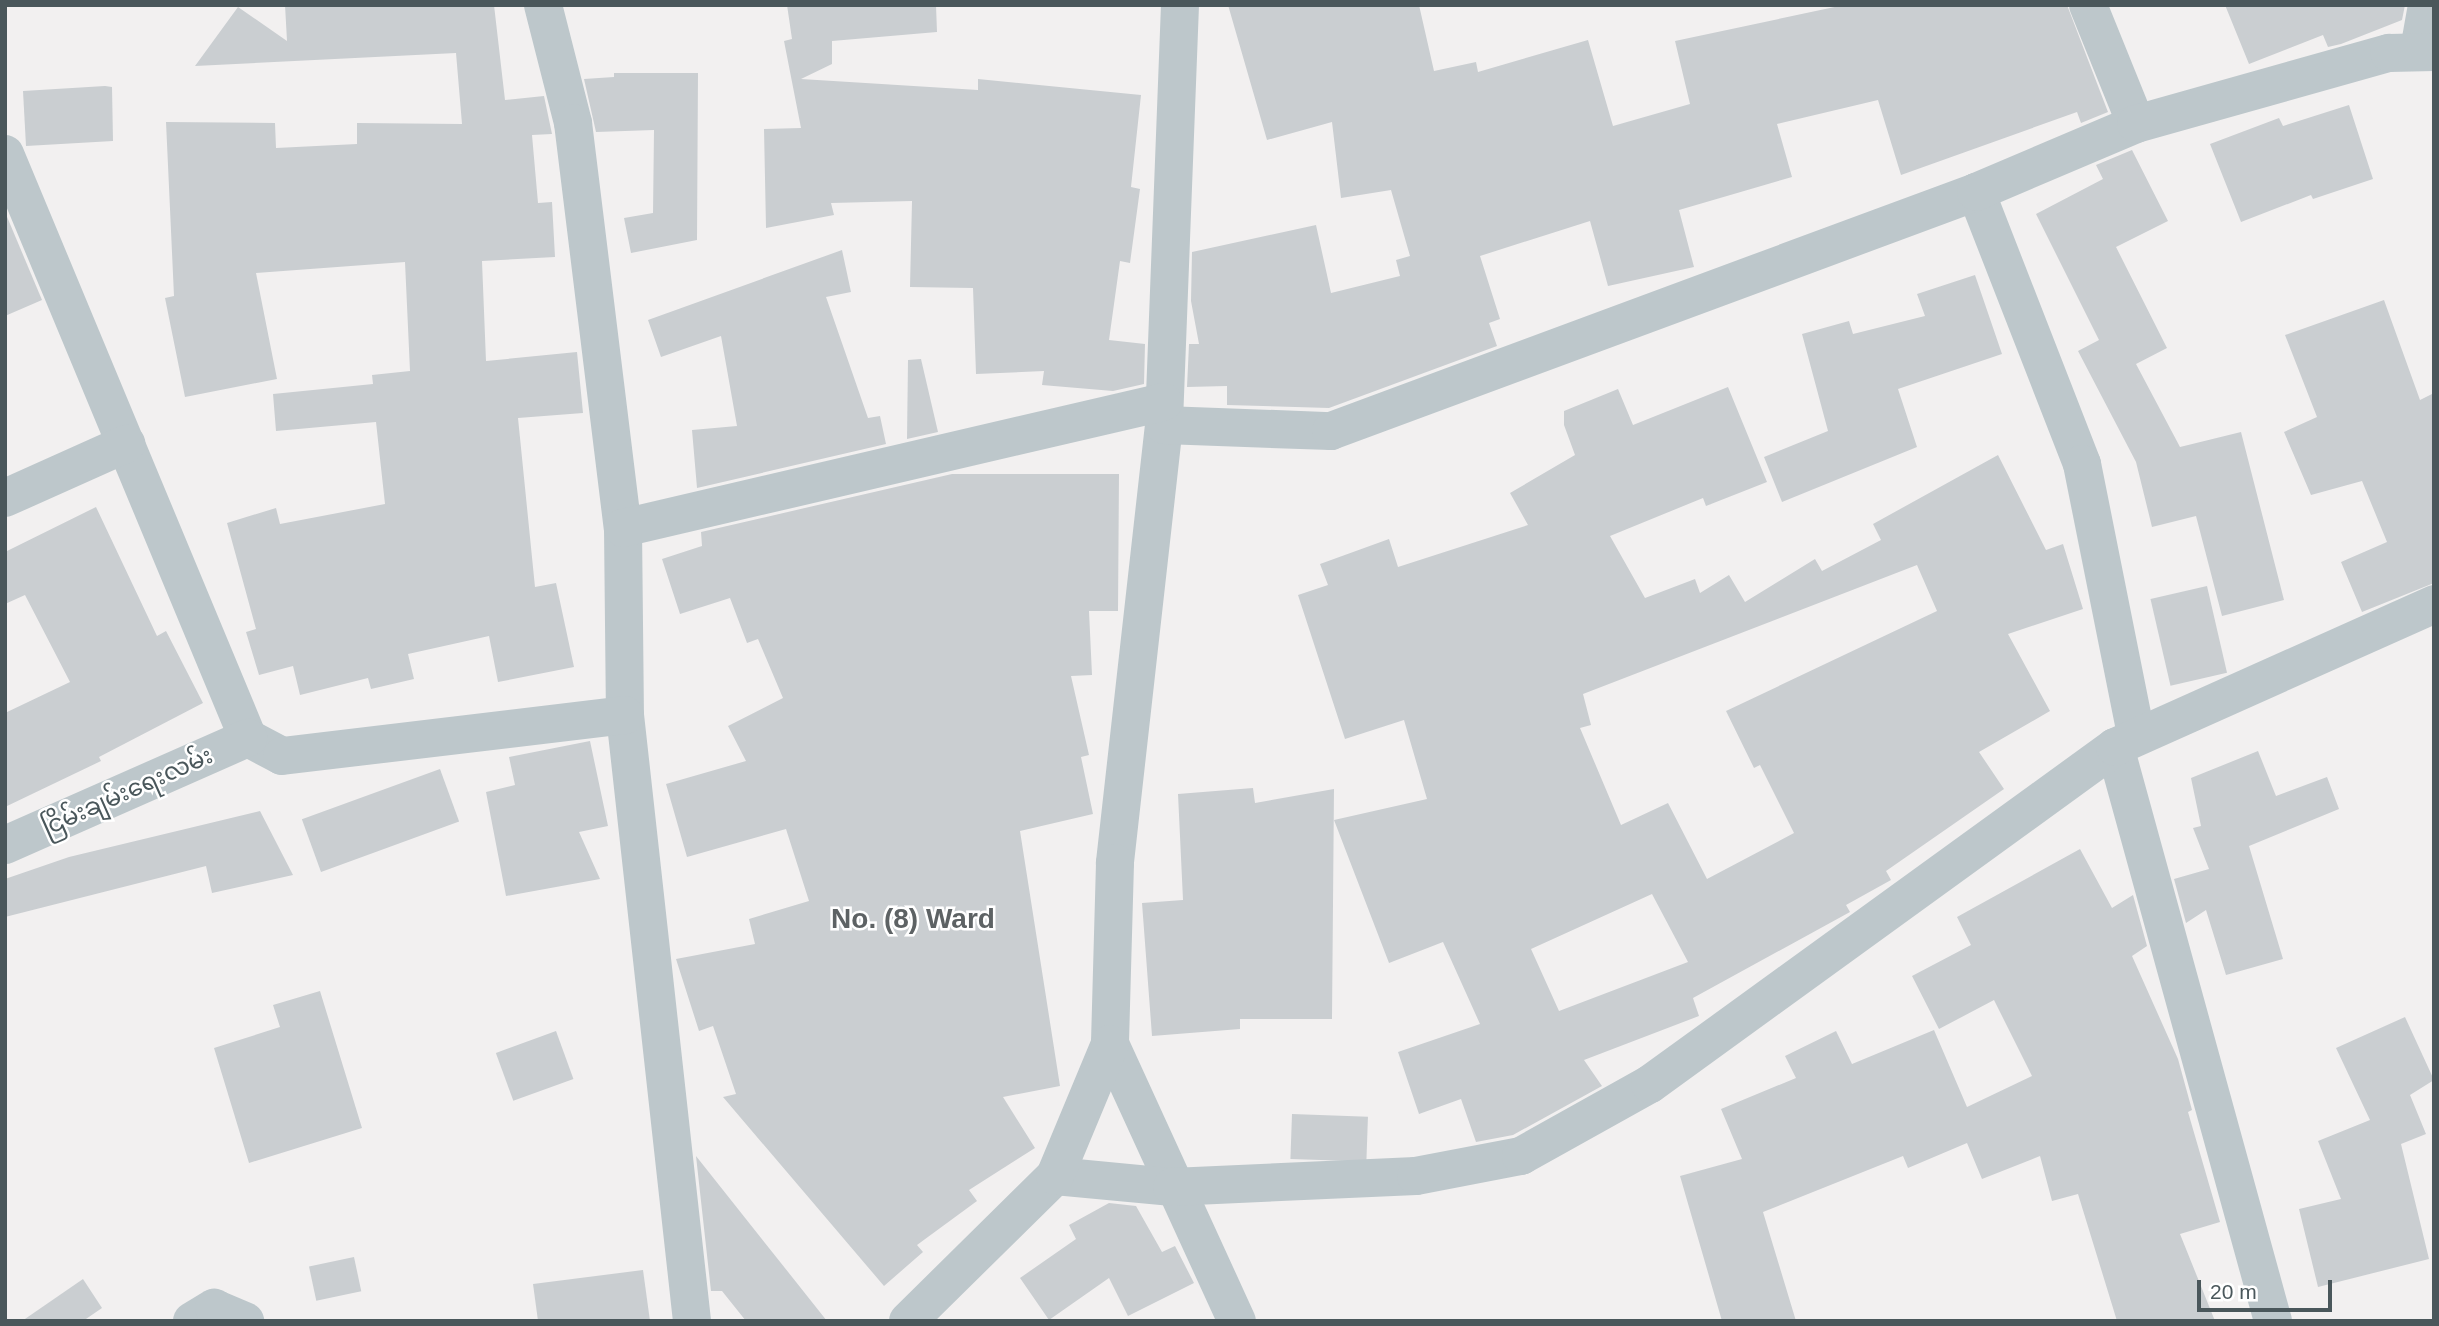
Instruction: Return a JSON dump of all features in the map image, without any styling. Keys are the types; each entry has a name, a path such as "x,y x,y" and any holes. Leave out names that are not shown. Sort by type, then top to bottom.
{"street":[{"path":"543,5 573,123 623,528 625,715 692,1321"},
{"path":"908,1321 1055,1176 1110,1044 1115,863 1163,414 1180,5"},
{"path":"2088,5 2136,124"},
{"path":"623,528 1163,414 1331,431 1976,192 2136,124 2389,54 2426,51 2427,5"},
{"path":"8,164 248,738 282,756 625,715"},
{"path":"1976,192 2082,464 2126,741 2273,1321"},
{"path":"5,498 126,444"},
{"path":"1055,1176 1172,1187 1416,1177 1521,1156 1650,1084 2126,741 2434,604"},
{"name":"ငြိမ်းချမ်းရေးလမ်း","path":"5,845 248,738"},
{"path":"1110,1044 1172,1187 1237,1321"},
{"path":"192,1321 214,1308 245,1321"}],"building":[{"path":"285,5 494,5 505,100 544,96 552,134 532,135 538,203 552,202 555,257 482,261 486,361 577,352 583,413 518,418 535,587 556,583 574,667 498,682 489,636 408,654 414,679 371,689 368,678 300,695 293,666 259,675 246,632 256,629 227,523 276,508 280,524 385,504 376,422 276,431 273,394 373,384 372,375 410,371 405,262 256,273 277,379 185,397 165,298 174,296 166,122 275,123 276,148 357,144 357,123 462,124 456,53 195,66 238,7 287,41"},
{"path":"787,5 936,5 937,32 832,41 832,64 801,79 978,90 978,79 1141,95 1131,187 1140,189 1130,263 1120,261 1109,340 1145,344 1144,384 1113,391 1042,385 1044,371 976,374 973,288 910,287 912,201 831,203 834,215 766,228 764,129 801,128 784,41 792,39"},
{"path":"1228,5 1419,5 1434,71 1476,62 1478,72 1588,40 1613,126 1690,104 1675,41 1844,5 2067,5 2108,112 2081,123 2077,112 1901,175 1878,100 1777,124 1792,177 1679,210 1694,267 1608,286 1590,221 1480,256 1500,319 1489,323 1497,346 1329,408 1227,405 1227,386 1187,387 1189,344 1199,344 1191,301 1192,252 1316,225 1331,293 1400,276 1396,260 1410,256 1391,190 1341,198 1332,122 1267,140"},
{"path":"2225,5 2405,5 2402,20 2341,44 2328,47 2323,35 2249,64"},
{"path":"614,73 698,73 697,240 631,253 624,218 653,213 654,130 596,132 584,79 614,77"},
{"path":"112,87 113,141 26,146 23,91"},
{"path":"2349,105 2373,179 2313,199 2311,195 2241,222 2210,144 2279,118 2283,126"},
{"path":"2132,150 2168,221 2116,247 2167,348 2136,364 2180,447 2241,432 2284,600 2222,616 2196,516 2152,527 2136,462 2078,351 2099,340 2036,214 2103,179 2096,165"},
{"path":"5,212 42,300 5,316"},
{"path":"842,250 851,292 826,297 868,418 880,416 886,444 697,488 692,430 737,426 721,336 661,357 648,320"},
{"path":"1975,275 2002,354 1898,389 1917,447 1782,502 1764,457 1828,431 1802,334 1849,321 1853,334 1925,316 1917,294"},
{"path":"2384,300 2420,400 2434,393 2434,583 2362,612 2341,562 2387,542 2362,481 2311,495 2284,432 2317,417 2285,335"},
{"path":"921,359 938,432 907,439 908,360"},
{"path":"1728,387 1767,482 1706,506 1703,498 1610,536 1645,598 1695,579 1700,593 1729,575 1745,602 1815,559 1822,571 1881,540 1873,524 1998,455 2046,550 2063,544 2083,609 2008,634 2050,711 1979,752 2004,789 1886,871 1891,880 1846,905 1850,912 1693,998 1699,1016 1584,1060 1602,1086 1513,1135 1476,1142 1461,1099 1419,1114 1398,1052 1480,1024 1443,942 1389,963 1334,820 1427,799 1404,720 1345,739 1298,595 1328,585 1320,564 1389,539 1398,567 1528,525 1510,493 1575,455 1564,425 1564,411 1618,389 1633,425","holes":["1917,565 1937,611 1726,711 1754,768 1760,765 1794,833 1707,879 1668,803 1621,825 1580,728 1591,725 1583,694","1652,894 1688,962 1559,1011 1531,949"]},
{"path":"952,474 1119,474 1118,611 1089,611 1092,675 1071,676 1089,755 1081,757 1093,814 1020,831 1060,1086 1003,1097 1035,1148 969,1190 977,1201 917,1245 923,1252 884,1286 723,1097 736,1094 713,1026 699,1031 676,959 755,944 749,919 809,901 786,829 687,857 666,784 746,761 728,726 783,698 758,639 747,643 730,598 680,614 662,559 702,546 701,532"},
{"path":"96,507 157,636 166,631 203,703 99,757 101,761 5,807 5,713 70,682 25,595 5,604 5,552"},
{"path":"2207,586 2227,673 2171,686 2150,599"},
{"path":"590,741 608,826 579,832 600,879 506,896 486,792 515,785 509,757"},
{"path":"2258,751 2276,796 2327,777 2339,809 2249,846 2283,959 2226,975 2206,910 2186,923 2174,879 2209,869 2193,828 2201,826 2191,778"},
{"path":"440,769 459,822 321,872 302,819"},
{"path":"1253,788 1255,803 1334,789 1332,1019 1240,1019 1240,1029 1152,1036 1142,903 1183,900 1178,794"},
{"path":"260,811 293,875 212,893 206,866 5,917 5,879 69,857"},
{"path":"2080,849 2112,908 2133,895 2147,946 2132,956 2178,1059 2192,1110 2188,1112 2220,1222 2180,1234 2215,1321 2117,1321 2078,1194 2052,1201 2040,1156 1982,1179 1967,1143 1908,1168 1903,1156 1763,1212 1796,1321 1722,1321 1680,1176 1742,1159 1721,1109 1796,1078 1785,1056 1836,1031 1852,1064 1934,1030 1967,1107 2032,1076 1994,1000 1939,1029 1912,976 1971,945 1957,917"},
{"path":"320,991 362,1128 249,1163 214,1048 280,1027 273,1005"},
{"path":"2405,1017 2434,1080 2410,1095 2426,1134 2401,1144 2429,1259 2318,1287 2299,1209 2341,1199 2318,1141 2370,1120 2336,1048"},
{"path":"556,1031 573,1079 513,1101 496,1053"},
{"path":"1292,1114 1368,1117 1366,1162 1290,1159"},
{"path":"696,1156 827,1321 746,1321 722,1291 711,1291"},
{"path":"1109,1203 1136,1206 1162,1252 1175,1246 1194,1283 1128,1316 1109,1278 1049,1320 1020,1278 1076,1239 1069,1225"},
{"path":"354,1257 361,1291 316,1301 309,1267"},
{"path":"643,1270 650,1321 538,1321 533,1284"},
{"path":"83,1279 102,1308 83,1321 22,1321"}],"district":[{"name":"No. (8) Ward","path":"913,919"}]}
